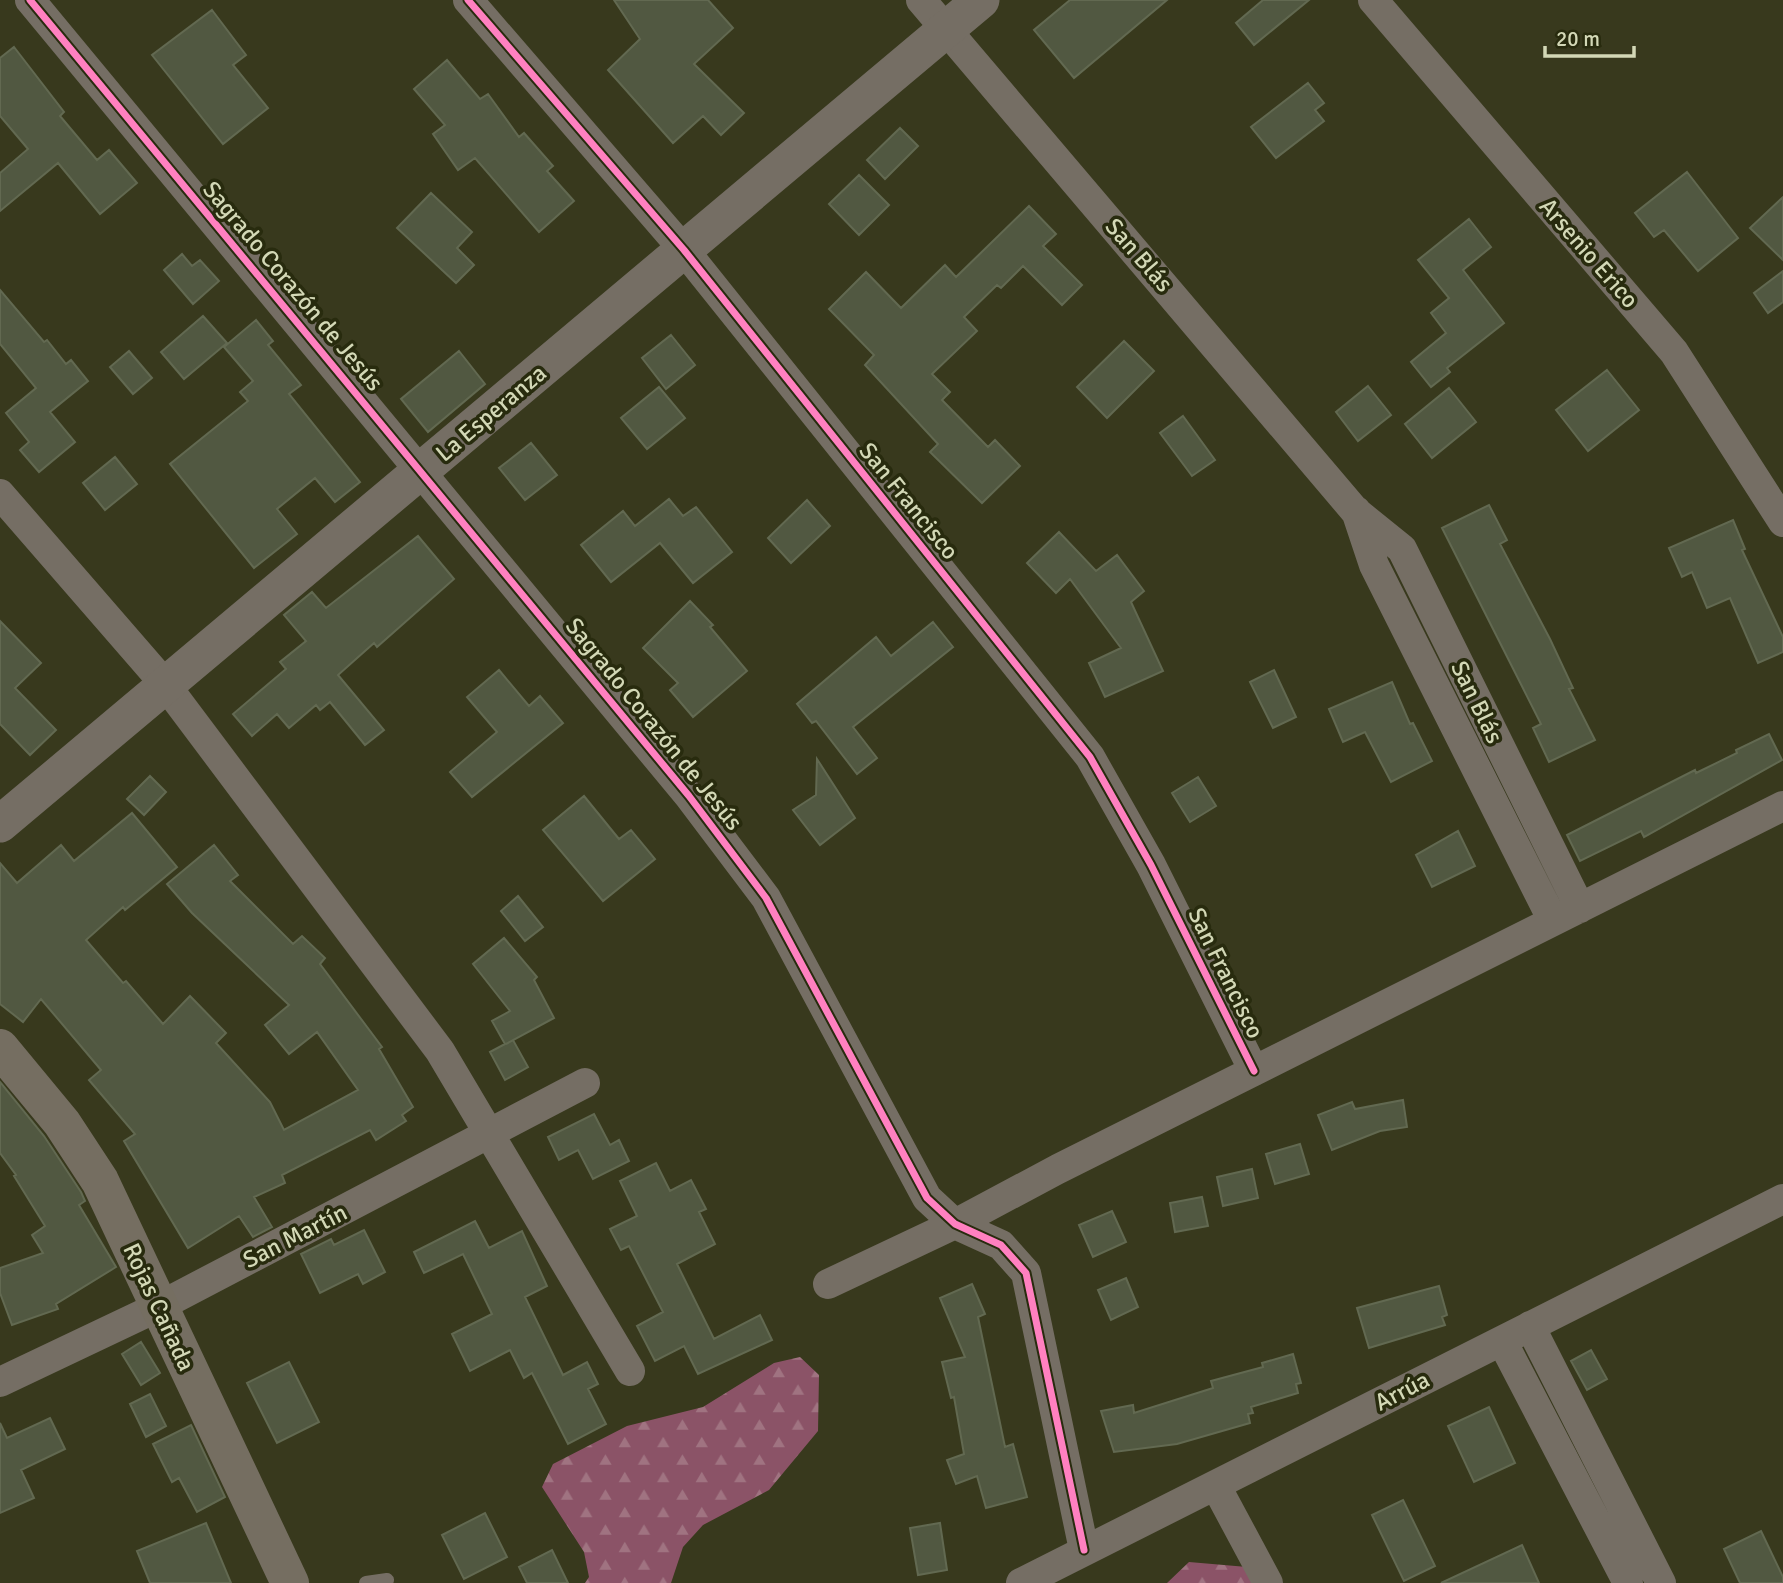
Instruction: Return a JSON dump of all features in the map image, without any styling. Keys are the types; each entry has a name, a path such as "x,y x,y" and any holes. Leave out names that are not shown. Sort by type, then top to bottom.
{"main road":[{"name":"Rojas Cañada","path":"0,1048 62,1123 100,1181 290,1583"}],"street":[{"name":"Sagrado Corazón de Jesús","path":"30,0 689,796 766,898 928,1198 956,1224 1001,1245 1026,1273 1084,1550"},
{"name":"San Francisco","path":"468,0 684,250 1090,757 1151,865 1254,1071"},
{"name":"San Blás","path":"921,0 1355,511 1374,565 1567,914"},
{"name":"La Esperanza","path":"0,824 164,683 422,472 981,0"},
{"name":"Arsenio Erico","path":"1373,0 1674,352 1783,522"},
{"path":"0,494 164,683 440,1051 630,1371"},
{"path":"828,1284 956,1224 1254,1071 1783,806"},
{"name":"San Martín","path":"0,1382 158,1307 585,1083"},
{"name":"Arrúa","path":"1021,1583 1783,1199"},
{"path":"1530,1326 1661,1583"},
{"path":"1502,1340 1628,1583"},
{"path":"1216,1486 1268,1583"}],"lane":[{"path":"366,1583 387,1580"}],"green space":[{"path":"800,1357 819,1375 818,1431 769,1490 703,1525 683,1547 671,1583 585,1583 589,1577 584,1552 542,1487 553,1464 627,1426 703,1407 774,1363"},
{"path":"1189,1562 1247,1567 1270,1583 1167,1583"}],"building":[{"path":"614,0 708,0 733,28 694,64 744,113 721,135 703,116 673,143 608,70 640,39"},
{"path":"1070,0 1167,0 1074,78 1034,30"},
{"path":"1263,0 1309,0 1254,45 1236,23"},
{"path":"212,10 246,55 233,65 268,108 223,144 152,55"},
{"path":"14,47 64,112 60,116 97,160 109,150 137,183 100,214 58,163 0,211 0,173 28,149 0,116 0,58"},
{"path":"447,60 480,99 488,94 519,137 524,133 553,166 547,171 574,201 539,232 475,158 458,170 433,134 445,125 414,89"},
{"path":"1308,83 1324,103 1315,110 1324,121 1276,158 1251,127"},
{"path":"900,128 918,146 885,179 867,160"},
{"path":"1687,172 1738,238 1698,271 1664,230 1654,237 1635,213"},
{"path":"859,175 889,205 859,235 829,204"},
{"path":"431,193 472,232 457,248 474,265 456,283 397,228"},
{"path":"1783,197 1783,260 1750,228"},
{"path":"1029,206 1056,234 1043,246 1082,285 1062,305 1023,266 1001,288 997,285 964,317 977,331 932,374 950,392 942,400 988,447 995,440 1020,466 982,503 930,452 938,444 865,365 874,355 829,309 866,272 901,308 945,265 956,277"},
{"path":"1469,219 1491,247 1463,270 1504,323 1447,368 1450,372 1431,387 1411,362 1446,333 1431,313 1449,298 1418,260"},
{"path":"182,254 192,266 200,260 219,281 193,304 164,270"},
{"path":"1783,271 1783,302 1768,313 1754,293"},
{"path":"0,290 44,342 47,340 66,364 71,360 88,381 50,412 75,442 39,472 20,450 29,442 6,413 36,388 0,344"},
{"path":"203,316 227,343 184,379 161,352"},
{"path":"256,320 273,341 268,345 301,385 289,394 360,482 335,502 315,478 277,509 297,534 254,568 170,464 248,401 240,392 253,381 224,347"},
{"path":"671,335 695,365 666,389 642,358"},
{"path":"1124,341 1154,371 1107,418 1077,387"},
{"path":"129,351 152,378 133,394 110,367"},
{"path":"459,351 485,384 428,432 401,399"},
{"path":"1607,370 1639,410 1588,451 1556,410"},
{"path":"1368,386 1391,415 1358,441 1336,412"},
{"path":"659,387 685,418 647,449 621,418"},
{"path":"1449,388 1476,422 1432,458 1405,424"},
{"path":"1183,416 1215,460 1192,476 1160,433"},
{"path":"531,443 557,475 525,500 499,468"},
{"path":"115,457 137,484 105,510 83,483"},
{"path":"669,499 683,516 696,507 732,552 693,583 660,543 611,582 581,545 623,511 635,526"},
{"path":"807,500 830,526 791,563 768,538"},
{"path":"1489,505 1507,540 1500,544 1550,639 1573,688 1569,689 1595,740 1549,762 1533,728 1541,724 1442,528"},
{"path":"1733,520 1745,549 1742,550 1783,637 1783,652 1758,663 1730,598 1707,608 1692,572 1682,577 1669,548"},
{"path":"1059,532 1096,571 1117,555 1144,591 1131,602 1163,671 1105,697 1089,663 1121,648 1070,579 1056,593 1027,563"},
{"path":"418,536 454,579 377,647 374,643 338,675 384,730 365,745 330,702 320,710 316,705 289,728 277,714 252,736 233,714 286,669 280,662 306,641 284,615 312,592 326,608"},
{"path":"690,601 713,625 710,627 747,671 693,717 670,690 678,683 643,648"},
{"path":"0,621 41,663 15,688 56,730 30,755 0,724"},
{"path":"933,622 953,647 853,727 877,758 857,774 816,721 812,723 797,704 876,637 891,656"},
{"path":"499,670 529,706 540,696 563,723 472,797 450,772 497,732 467,697"},
{"path":"1274,670 1296,717 1273,728 1250,682"},
{"path":"1392,682 1410,724 1413,723 1432,761 1391,782 1365,732 1343,742 1329,709"},
{"path":"1769,734 1782,760 1644,837 1641,831 1580,861 1567,835 1695,770 1696,773 1737,753 1736,750"},
{"path":"817,759 855,818 820,845 793,810 816,795"},
{"path":"150,776 166,792 144,815 127,799"},
{"path":"1198,777 1216,806 1190,822 1172,793"},
{"path":"584,796 619,839 631,830 655,859 603,901 543,830"},
{"path":"132,813 177,867 125,910 123,907 86,940 123,983 126,981 163,1024 190,996 226,1033 216,1043 270,1102 284,1130 358,1090 317,1032 289,1054 265,1025 289,1005 192,913 167,884 214,845 238,875 230,881 293,944 302,936 325,958 320,964 382,1047 379,1049 413,1107 402,1115 406,1121 376,1140 370,1130 282,1175 285,1183 254,1197 272,1227 253,1237 239,1216 188,1248 124,1141 135,1134 89,1080 101,1070 41,999 23,1022 0,1004 0,863 17,883 61,845 74,861"},
{"path":"1458,831 1475,866 1432,887 1416,855"},
{"path":"518,896 543,927 525,941 501,911"},
{"path":"504,938 537,977 534,980 554,1018 513,1040 528,1067 505,1080 490,1052 505,1044 492,1021 510,1011 473,964"},
{"path":"0,1082 44,1136 81,1192 85,1201 79,1205 116,1267 56,1304 58,1309 12,1325 0,1293 0,1268 43,1253 32,1235 45,1226 0,1153"},
{"path":"1403,1100 1407,1127 1380,1131 1332,1150 1318,1115 1352,1102 1355,1109"},
{"path":"594,1114 610,1145 619,1140 629,1161 593,1179 578,1150 559,1160 548,1137"},
{"path":"1300,1144 1309,1174 1275,1184 1266,1154"},
{"path":"656,1163 670,1191 691,1180 706,1209 699,1212 715,1244 677,1264 714,1339 760,1315 772,1340 698,1374 684,1346 655,1361 637,1326 663,1312 629,1246 621,1250 610,1229 637,1216 620,1181"},
{"path":"1252,1169 1258,1198 1223,1206 1217,1177"},
{"path":"1202,1197 1208,1226 1175,1232 1170,1203"},
{"path":"1112,1211 1126,1242 1093,1257 1079,1225"},
{"path":"475,1221 489,1248 522,1231 547,1286 525,1297 563,1375 587,1362 598,1384 588,1389 606,1424 568,1444 532,1373 524,1378 510,1350 470,1371 452,1334 492,1314 463,1254 424,1273 414,1252"},
{"path":"364,1230 385,1272 363,1284 358,1274 320,1293 301,1254 331,1239 334,1245"},
{"path":"1126,1278 1138,1307 1111,1320 1098,1290"},
{"path":"972,1284 985,1314 978,1317 1005,1447 1013,1444 1027,1497 986,1508 977,1476 956,1484 947,1460 964,1454 954,1397 951,1398 942,1362 965,1357 940,1298"},
{"path":"1439,1286 1447,1315 1442,1317 1445,1325 1369,1348 1357,1308"},
{"path":"141,1342 160,1373 141,1385 122,1354"},
{"path":"1591,1350 1607,1379 1587,1390 1571,1361"},
{"path":"1293,1354 1301,1383 1296,1384 1298,1393 1251,1407 1253,1413 1248,1414 1250,1423 1177,1444 1114,1452 1101,1411 1133,1405 1134,1413 1213,1388 1211,1381 1263,1367 1262,1363"},
{"path":"289,1362 319,1422 277,1443 247,1383"},
{"path":"150,1394 166,1426 146,1437 130,1404"},
{"path":"1489,1407 1515,1463 1474,1482 1448,1426"},
{"path":"50,1418 65,1449 21,1470 34,1498 0,1513 0,1423 7,1438"},
{"path":"191,1425 225,1497 197,1512 179,1478 172,1482 153,1444"},
{"path":"1403,1500 1435,1566 1404,1581 1372,1515"},
{"path":"485,1513 507,1557 464,1579 442,1535"},
{"path":"206,1523 231,1583 150,1583 137,1551"},
{"path":"940,1523 947,1570 918,1575 910,1528"},
{"path":"1761,1531 1783,1577 1783,1583 1740,1583 1724,1549"},
{"path":"1522,1545 1539,1583 1441,1583"},
{"path":"552,1550 568,1583 527,1583 519,1567"}],"cycle path":[{"path":"30,0 689,796 766,898 927,1198 955,1224 1001,1245 1026,1273 1084,1550"},
{"path":"468,0 684,250 1090,757 1151,865 1254,1071"}]}
